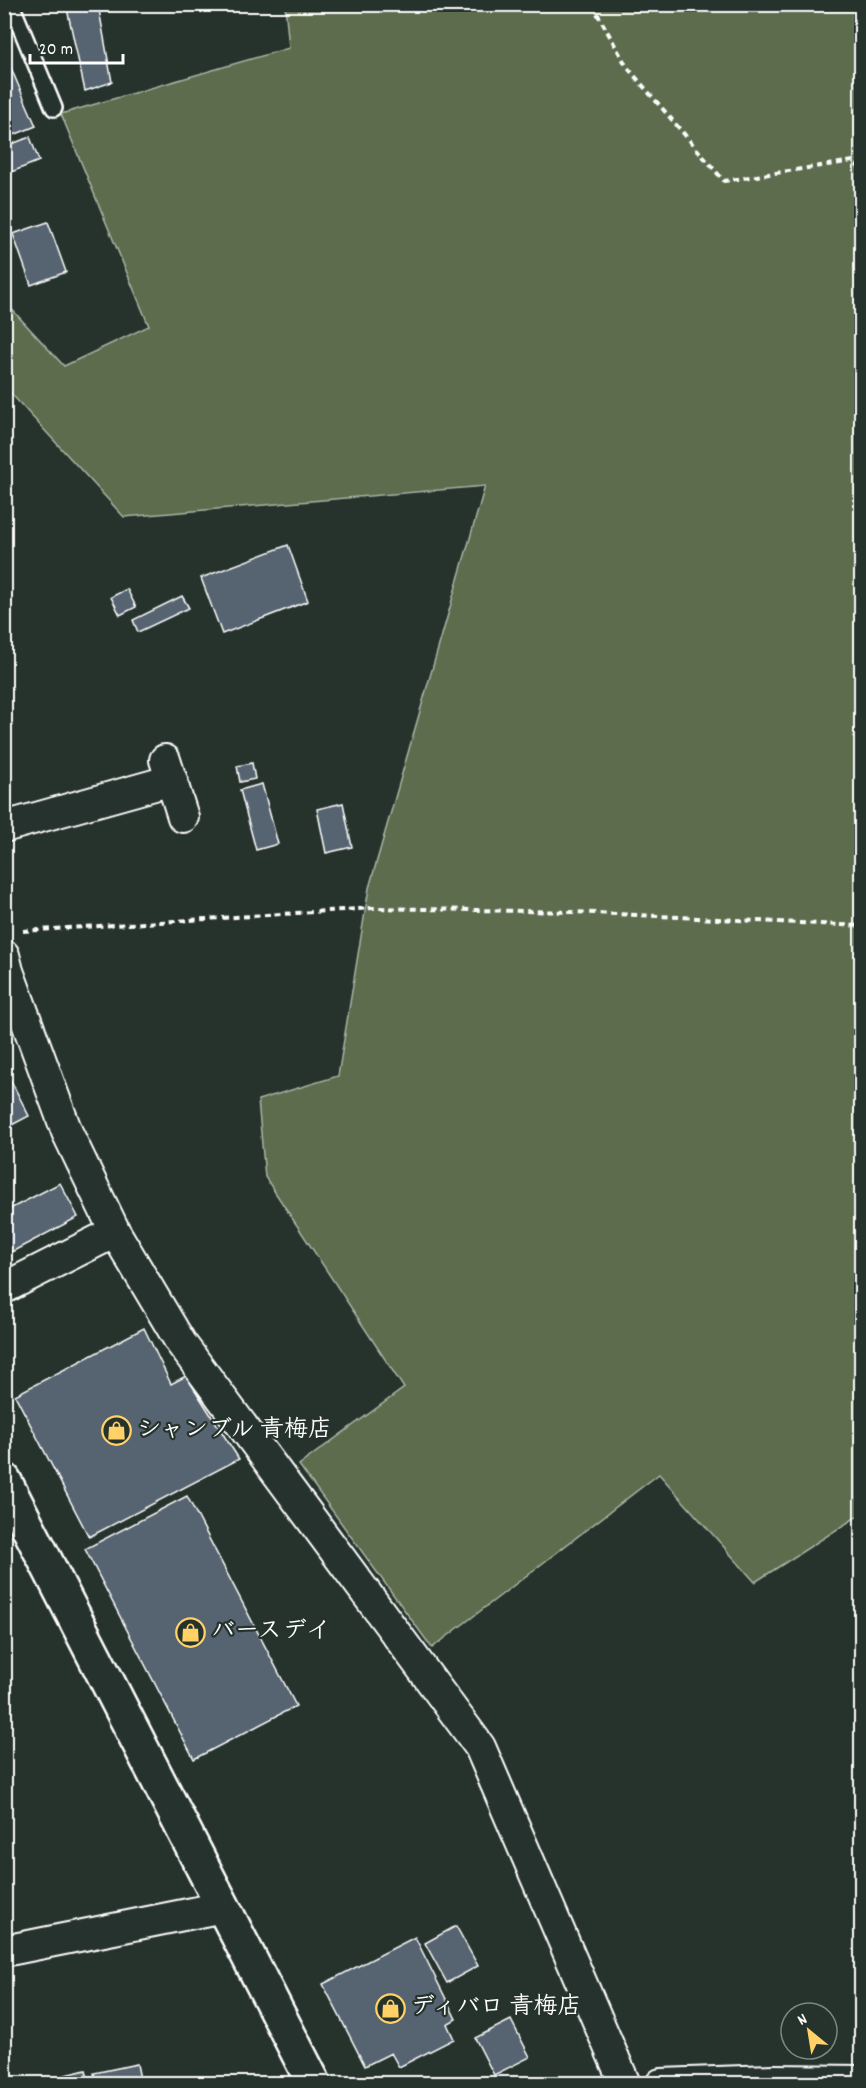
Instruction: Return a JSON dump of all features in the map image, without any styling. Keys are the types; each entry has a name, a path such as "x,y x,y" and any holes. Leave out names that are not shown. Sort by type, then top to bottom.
{"street":[{"path":"4,827 168,770 183,817"},
{"path":"10,944 8,971 67,1132 115,1232 181,1343 480,1747 625,2084"},
{"path":"4,1288 115,1232"},
{"path":"4,1480 314,2084"},
{"path":"4,1951 223,1907"},
{"path":"661,2084 773,2080 861,2081"}],"lane":[{"path":"11,4 54,108"}],"path":[{"path":"592,4 627,67 724,181 853,161 861,171"},
{"path":"10,944 373,908 574,912 861,926"}],"green space":[{"path":"285,5 861,5 861,1514 755,1582 659,1474 432,1648 299,1465 404,1388 265,1177 258,1100 338,1076 369,888 485,486 124,517 5,387 5,302 64,366 149,326 61,114 289,48"}],"building":[{"path":"66,4 98,4 112,82 85,91"},
{"path":"4,52 36,126 4,139"},
{"path":"30,137 39,161 4,175 4,147"},
{"path":"48,222 66,272 31,285 13,234"},
{"path":"288,545 308,601 222,634 201,578"},
{"path":"127,589 136,607 120,615 111,597"},
{"path":"182,596 189,608 138,632 133,620"},
{"path":"252,763 255,779 240,782 237,766"},
{"path":"262,784 278,844 256,850 240,790"},
{"path":"343,803 352,847 326,853 317,809"},
{"path":"6,1071 29,1116 4,1129 4,1072"},
{"path":"60,1183 78,1217 4,1256 4,1212"},
{"path":"144,1328 171,1384 186,1376 239,1459 89,1537 15,1395"},
{"path":"187,1496 296,1706 194,1759 85,1549"},
{"path":"456,1926 478,1966 447,1983 425,1943"},
{"path":"415,1937 456,2019 447,2024 454,2039 399,2067 391,2053 365,2066 323,1984"},
{"path":"511,2020 530,2057 494,2075 475,2038"},
{"path":"137,2064 141,2084 96,2084 94,2073"},
{"path":"86,2070 89,2084 41,2084 40,2081"}],"place":[{"name":"シャンブル 青梅店","path":"116,1431"},
{"name":"バースデイ","path":"190,1632"},
{"name":"ディバロ 青梅店","path":"390,2008"}]}
